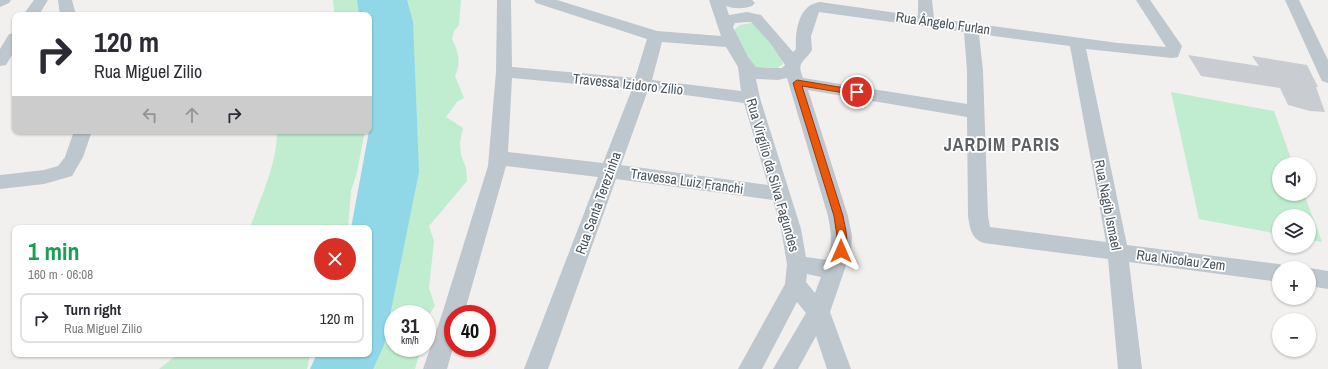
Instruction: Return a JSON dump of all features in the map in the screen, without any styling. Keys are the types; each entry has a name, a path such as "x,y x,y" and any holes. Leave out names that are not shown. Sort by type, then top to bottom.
{"street":[{"path":"0,2 4,0"},
{"path":"33,12 41,0"},
{"path":"65,0 67,12"},
{"path":"456,305 497,166 504,72 504,0"},
{"path":"541,0 656,36 733,42"},
{"path":"716,0 725,27"},
{"path":"722,0 734,4 747,1 748,9 780,46 794,72 838,216 842,236 841,251 818,312 785,369"},
{"path":"925,0 926,20"},
{"name":"Rua Ângelo Furlan","path":"803,36 810,14 814,9 820,7 926,20 1077,42 1172,53 1174,46 1143,0"},
{"path":"1292,0 1328,77"},
{"path":"725,27 730,19 747,17 756,18"},
{"name":"Rua Virgílio da Silva Fagundes","path":"725,27 746,67 751,98 791,229 797,264 794,285 750,369"},
{"path":"746,67 755,72 778,74 794,72 976,112 975,70 971,27"},
{"name":"Rua Santa Terezinha","path":"536,369 642,84 656,36"},
{"path":"780,46 784,42 803,36 804,50 794,72"},
{"name":"Rua Nagib Ismael","path":"1077,42 1118,252 1130,369"},
{"path":"0,62 12,43"},
{"path":"0,62 12,61"},
{"name":"Travessa Izidoro Zílio","path":"504,72 642,84 751,98"},
{"name":"Rua Nicolau Zem","path":"976,112 978,216 981,232 987,236 1272,272"},
{"path":"0,182 52,176 64,172 73,160 82,134"},
{"name":"Travessa Luiz Franchi","path":"498,158 610,171 780,194"},
{"path":"797,264 834,270"},
{"path":"1316,278 1328,280"},
{"path":"794,285 818,312 840,369"},
{"path":"435,369 444,342"}],"green space":[{"path":"333,0 369,0 368,12 334,12"},
{"path":"394,0 461,0 459,25 454,31 452,39 456,48 459,62 455,76 464,98 457,102 446,117 463,128 460,142 461,155 466,168 467,181 429,226 434,241 429,288 435,305 384,305 384,357 418,357 415,369 351,369 365,357 372,357 372,312"},
{"path":"751,23 760,27 781,55 783,64 776,69 753,68 735,36 735,29 740,25"},
{"path":"1171,92 1274,111 1290,157 1272,157 1272,201 1307,201 1310,209 1272,209 1272,233 1199,219"},
{"path":"277,134 364,134 357,172 351,191 348,225 251,225 271,168"},
{"path":"1316,226 1322,242 1316,241"},
{"path":"174,357 309,357 307,369 159,369"}],"water":[{"path":"357,0 407,0 413,22 419,172 392,305 384,305 384,345 373,369 310,369 316,357 372,357 372,225 352,225 368,134 372,134 372,12 359,12"}],"building":[{"path":"1188,55 1259,66 1252,56 1307,65 1318,87 1316,87 1325,112 1310,111 1288,105 1280,88 1201,76"}],"district":[{"name":"JARDIM PARIS","path":"1002,145"}],"route":[{"path":"841,251 842,236 838,216 797,83 857,92"}]}
